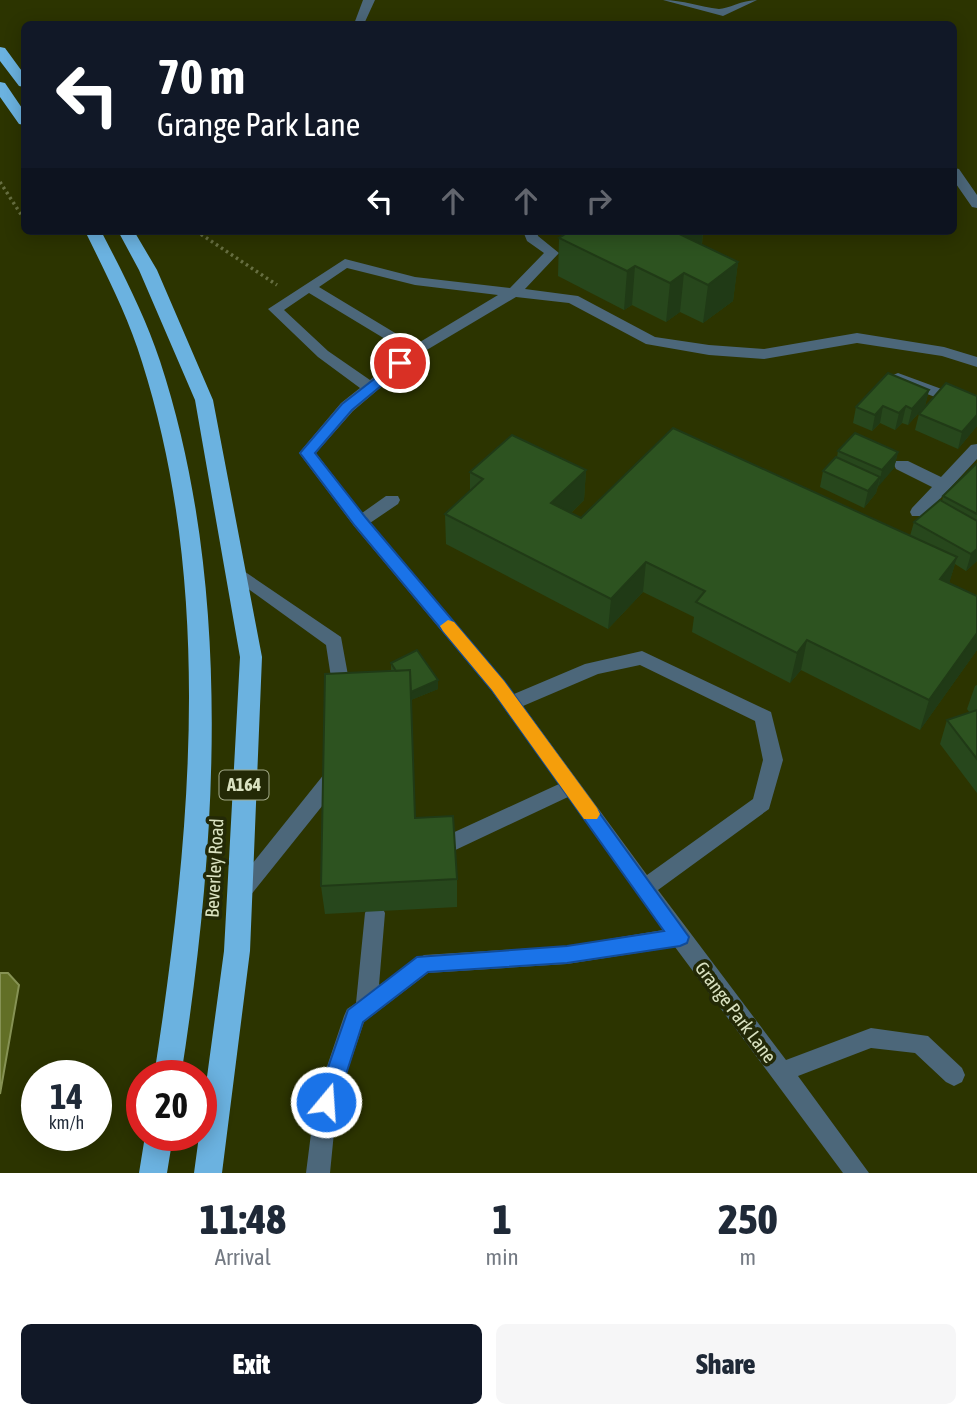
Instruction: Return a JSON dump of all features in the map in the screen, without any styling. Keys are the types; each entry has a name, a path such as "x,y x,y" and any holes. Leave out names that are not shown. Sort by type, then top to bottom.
{"highway":[{"path":"0,51 21,79"},
{"path":"0,86 21,117"},
{"name":"Beverley Road","path":"95,235 126,296 157,380 179,473 193,563 200,695 193,857 170,1060"},
{"name":"Beverley Road","path":"128,235 148,270 204,400 251,657 237,951 208,1173"},
{"path":"153,1173 157,1151"}],"street":[{"path":"360,21 369,0"},
{"path":"669,0 723,13 751,0"},
{"path":"957,176 977,204"},
{"path":"531,235 552,253 514,291 415,351 370,388 323,354 275,309 345,263 415,281 514,291 573,299 651,341 709,350 764,354 857,338 944,352 977,362"},
{"path":"309,287 415,351"},
{"path":"898,377 977,408"},
{"name":"Grange Park Lane","path":"370,388 347,407 307,453 360,522 511,703 680,937 857,1173"},
{"path":"918,512 977,449"},
{"path":"902,466 943,485"},
{"path":"360,522 392,500"},
{"path":"235,571 335,642 344,715"},
{"path":"511,703 598,667 625,658 642,658 764,717 773,760 762,803 644,888"},
{"path":"239,895 346,762"},
{"path":"442,847 571,787"},
{"path":"366,1009 375,913"},
{"path":"318,1173 326,1102 355,1016 424,964 567,955 680,937"},
{"path":"781,1072 871,1038 920,1043 954,1074"}],"path":[{"path":"0,182 21,214"},
{"path":"202,235 295,297"}],"shaded area":[{"path":"0,973 8,973 19,985 0,1094"}],"building":[{"path":"564,235 681,235 738,262 708,285 684,273 670,283 635,266 627,271 559,238"},
{"path":"888,373 929,390 912,409 906,406 899,413 883,406 875,415 856,407"},
{"path":"946,383 977,396 977,415 962,432 919,414"},
{"path":"673,428 957,557 940,579 977,596 977,633 929,700 807,640 797,653 696,602 705,591 646,562 611,599 445,514 483,479 470,472 512,435 586,470 551,503 581,518"},
{"path":"855,433 898,452 882,470 838,451"},
{"path":"836,457 880,477 868,491 823,471"},
{"path":"977,465 977,514 943,496"},
{"path":"940,500 977,521 977,549 971,554 914,522"},
{"path":"417,650 438,680 411,692 410,670 396,671 391,663"},
{"path":"410,670 415,818 453,816 457,879 321,886 325,674"},
{"path":"977,710 977,759 947,720"}],"slow traffic":[{"path":"448,626 498,685 591,814"}],"route":[{"path":"326,1102 355,1016 424,964 567,955 680,937 498,685 360,522 307,453 347,407 400,363"}]}
